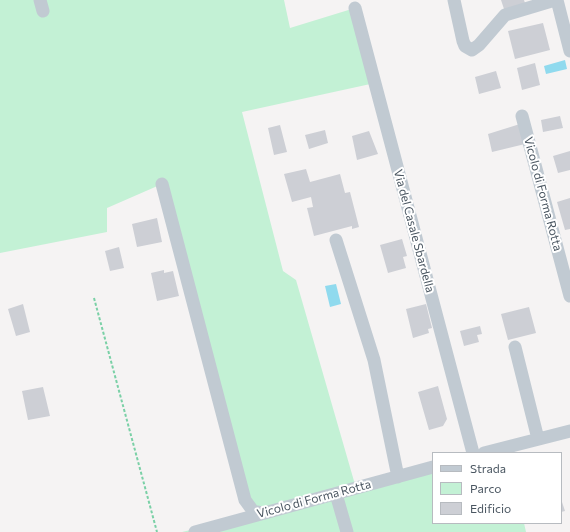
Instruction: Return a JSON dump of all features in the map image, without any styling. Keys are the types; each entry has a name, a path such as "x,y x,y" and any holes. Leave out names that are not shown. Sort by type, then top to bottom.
{"street":[{"path":"454,0 463,41 465,46 472,50 479,45 505,15 556,0 570,51"},
{"name":"Via del Casale Sbardella","path":"355,8 473,452"},
{"name":"Vicolo di Forma Rotta","path":"522,116 570,296"},
{"path":"162,184 245,500 253,511 263,513"},
{"path":"336,240 374,360 398,476"},
{"path":"515,348 538,439"},
{"path":"488,452 570,431"},
{"name":"Vicolo di Forma Rotta","path":"195,532 432,467"},
{"path":"336,494 347,532"}],"path":[{"path":"94,298 157,532"}],"green space":[{"path":"0,0 284,0 290,28 355,8 375,83 242,112 283,271 296,280 356,488 432,467 432,524 524,524 526,532 182,532 262,513 243,494 162,184 107,208 107,232 0,253"}],"water":[{"path":"565,60 567,69 546,74 544,66"},
{"path":"336,284 341,304 330,307 325,286"}],"building":[{"path":"501,0 524,0 526,6 505,12"},
{"path":"543,23 550,50 515,59 508,31"},
{"path":"535,63 540,85 522,90 517,68"},
{"path":"496,71 501,88 479,94 475,77"},
{"path":"560,116 563,128 543,132 541,120"},
{"path":"520,124 525,144 492,152 488,134"},
{"path":"280,125 287,152 274,155 268,128"},
{"path":"325,130 328,143 309,149 305,135"},
{"path":"369,131 378,154 357,160 352,136"},
{"path":"570,151 570,170 558,173 553,156"},
{"path":"306,169 310,182 340,174 345,193 350,192 359,227 352,229 352,226 314,236 307,208 313,207 311,197 292,202 284,174"},
{"path":"570,198 570,229 565,230 557,202"},
{"path":"157,218 162,242 137,247 132,224"},
{"path":"402,239 407,256 403,257 406,268 388,273 380,245"},
{"path":"119,247 124,268 110,271 105,251"},
{"path":"164,270 164,273 173,271 179,296 157,301 151,273"},
{"path":"23,304 30,332 16,336 8,309"},
{"path":"426,304 432,328 428,329 429,333 413,338 406,309"},
{"path":"529,307 536,333 508,340 501,314"},
{"path":"480,326 482,334 477,335 479,342 464,346 460,331"},
{"path":"438,386 447,419 443,426 429,430 418,392"},
{"path":"43,387 50,416 28,420 22,391"},
{"path":"562,502 565,511 562,512"}]}
